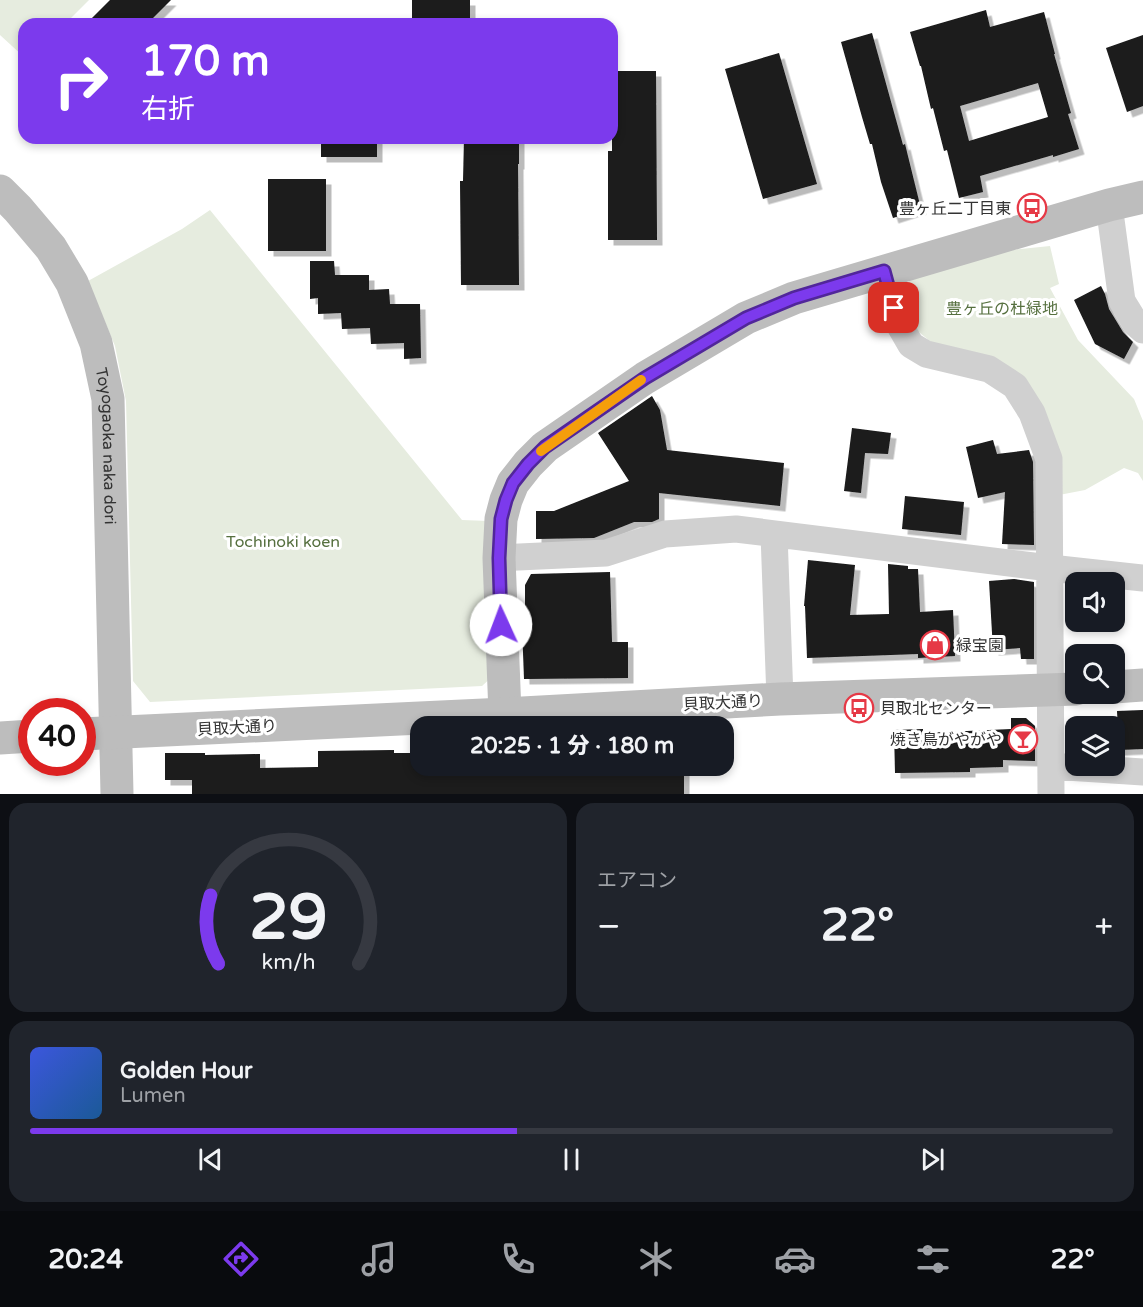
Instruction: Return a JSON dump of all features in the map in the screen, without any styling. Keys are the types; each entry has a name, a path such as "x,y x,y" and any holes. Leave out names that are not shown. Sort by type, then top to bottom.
{"street":[{"name":"Toyogaoka naka dori","path":"0,191 51,248 72,283 96,343 102,368 108,399 117,794"},
{"path":"505,714 499,558 501,519 513,483 545,447 645,378 746,318 794,298 1143,197"},
{"path":"1109,205 1122,301 1136,324 1143,330"},
{"path":"884,271 900,326 911,345 926,354 988,369 1015,386 1032,413 1049,459 1050,568 1063,690 1051,766 1051,794"},
{"path":"499,558 606,552 665,534 736,529 1143,578"},
{"path":"774,534 780,699"},
{"path":"1125,686 1143,685"},
{"name":"貝取大通り","path":"96,733 780,699 1063,690"},
{"path":"0,738 18,737"},
{"path":"1051,766 1143,772"}],"green space":[{"path":"0,0 89,0 71,18 18,18 18,52 0,35"},
{"name":"Tochinoki koen","path":"210,210 462,520 489,521 494,675 482,686 150,702 133,681 126,401 115,346 88,281 182,229"},
{"name":"豊ヶ丘の杜緑地","path":"1050,246 1059,284 1050,288 1078,340 1134,399 1143,421 1143,481 1138,473 1124,468 1085,490 1059,495 1043,408 931,342 914,328 901,290 911,279 1011,250"}],"building":[{"path":"110,0 171,0 153,18 92,18"},
{"path":"412,0 470,0 470,18 412,18"},
{"path":"986,10 990,27 1044,12 1071,113 1068,114 1079,149 980,176 983,192 959,198 947,150 944,151 910,32","holes":["1038,83 1048,117 969,141 960,106"]},
{"path":"872,33 903,145 905,144 921,209 893,218 841,42"},
{"path":"1143,35 1143,106 1127,112 1106,48"},
{"path":"779,53 817,184 763,199 725,69"},
{"path":"618,71 656,71 657,240 608,240 608,151 612,151 612,144 618,144"},
{"path":"321,144 377,144 377,157 321,157"},
{"path":"464,144 519,144 519,285 461,285 460,181 463,181"},
{"path":"268,179 326,179 326,251 268,251"},
{"path":"310,261 334,261 335,275 369,275 369,290 389,289 390,304 420,304 421,358 404,359 404,343 371,344 370,328 342,329 341,313 318,314 318,298 310,299"},
{"path":"1101,286 1109,309 1123,332 1133,342 1124,359 1095,344 1074,300"},
{"path":"652,396 660,410 667,450 784,463 780,506 659,493 659,519 652,522 634,522 594,538 536,539 536,511 554,511 629,481 598,433"},
{"path":"852,428 891,433 888,454 865,453 861,493 844,491"},
{"path":"993,440 997,454 1029,450 1033,462 1034,545 1002,544 1005,492 978,498 966,447"},
{"path":"905,496 964,502 961,535 902,529"},
{"path":"808,560 855,565 850,615 889,614 888,564 918,569 920,612 953,610 955,656 918,658 918,654 807,658 804,606"},
{"path":"610,572 612,642 628,642 628,678 524,679 522,626 525,625 525,585 531,574"},
{"path":"1014,579 1034,582 1034,659 1021,659 1020,648 993,650 989,581"},
{"path":"1143,710 1143,749 1125,750 1125,716 1117,716 1117,711"},
{"path":"1011,718 1026,718 1035,726 1035,761 1003,760 1003,767 970,768 970,772 895,773 894,730 923,729 923,733 1011,729"},
{"path":"394,750 394,753 410,753 410,776 684,776 684,794 192,794 192,780 165,780 165,753 260,754 260,768 318,767 318,751"}],"slow traffic":[{"path":"541,451 641,380"}],"place":[{"name":"豊ヶ丘二丁目東","path":"1032,208"},
{"name":"緑宝園","path":"935,645"},
{"name":"貝取北センター","path":"859,708"},
{"name":"焼き鳥がやがや","path":"1023,739"}],"route":[{"path":"501,625 499,558 501,519 513,483 545,447 645,378 746,318 794,298 884,271 894,308"}]}
